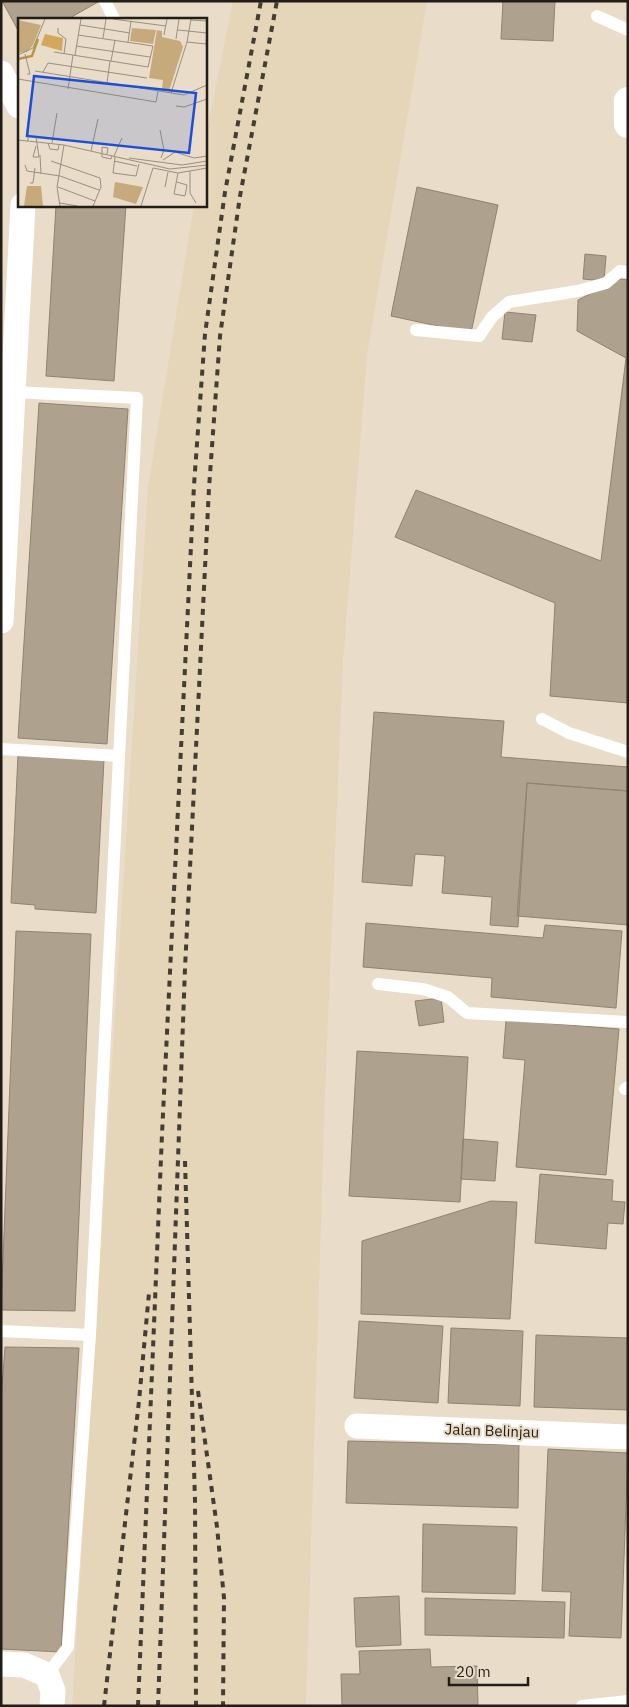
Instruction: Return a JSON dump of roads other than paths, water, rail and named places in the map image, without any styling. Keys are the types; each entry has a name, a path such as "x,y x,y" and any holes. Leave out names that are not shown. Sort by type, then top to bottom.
{"street":[{"path":"1,73 18,104"},
{"path":"628,101 628,124"},
{"path":"1,621 13,392 10,259 23,206"},
{"name":"Jalan Belinjau","path":"357,1426 628,1437"},
{"path":"1,1664 24,1665 47,1675 53,1691 52,1706"}],"lane":[{"path":"105,1 114,18"},
{"path":"597,16 628,30"},
{"path":"416,330 479,336 492,317 509,302 578,291 606,283 620,271 628,272"},
{"path":"13,392 137,398 90,1335 68,1647 47,1675"},
{"path":"542,719 569,733 628,752"},
{"path":"1,749 119,756"},
{"path":"378,984 424,989 448,998 467,1013 628,1022"},
{"path":"1,1331 90,1335"},
{"path":"582,1706 628,1701"}],"railway":[{"path":"138,1706 162,1134 194,485 205,334 225,192 261,1"},
{"path":"158,1706 185,968 209,488 220,336 240,196 277,1"},
{"path":"185,1161 195,1501 196,1706"},
{"path":"104,1706 139,1401 149,1293"},
{"path":"198,1391 217,1527 224,1598 223,1706"}]}
